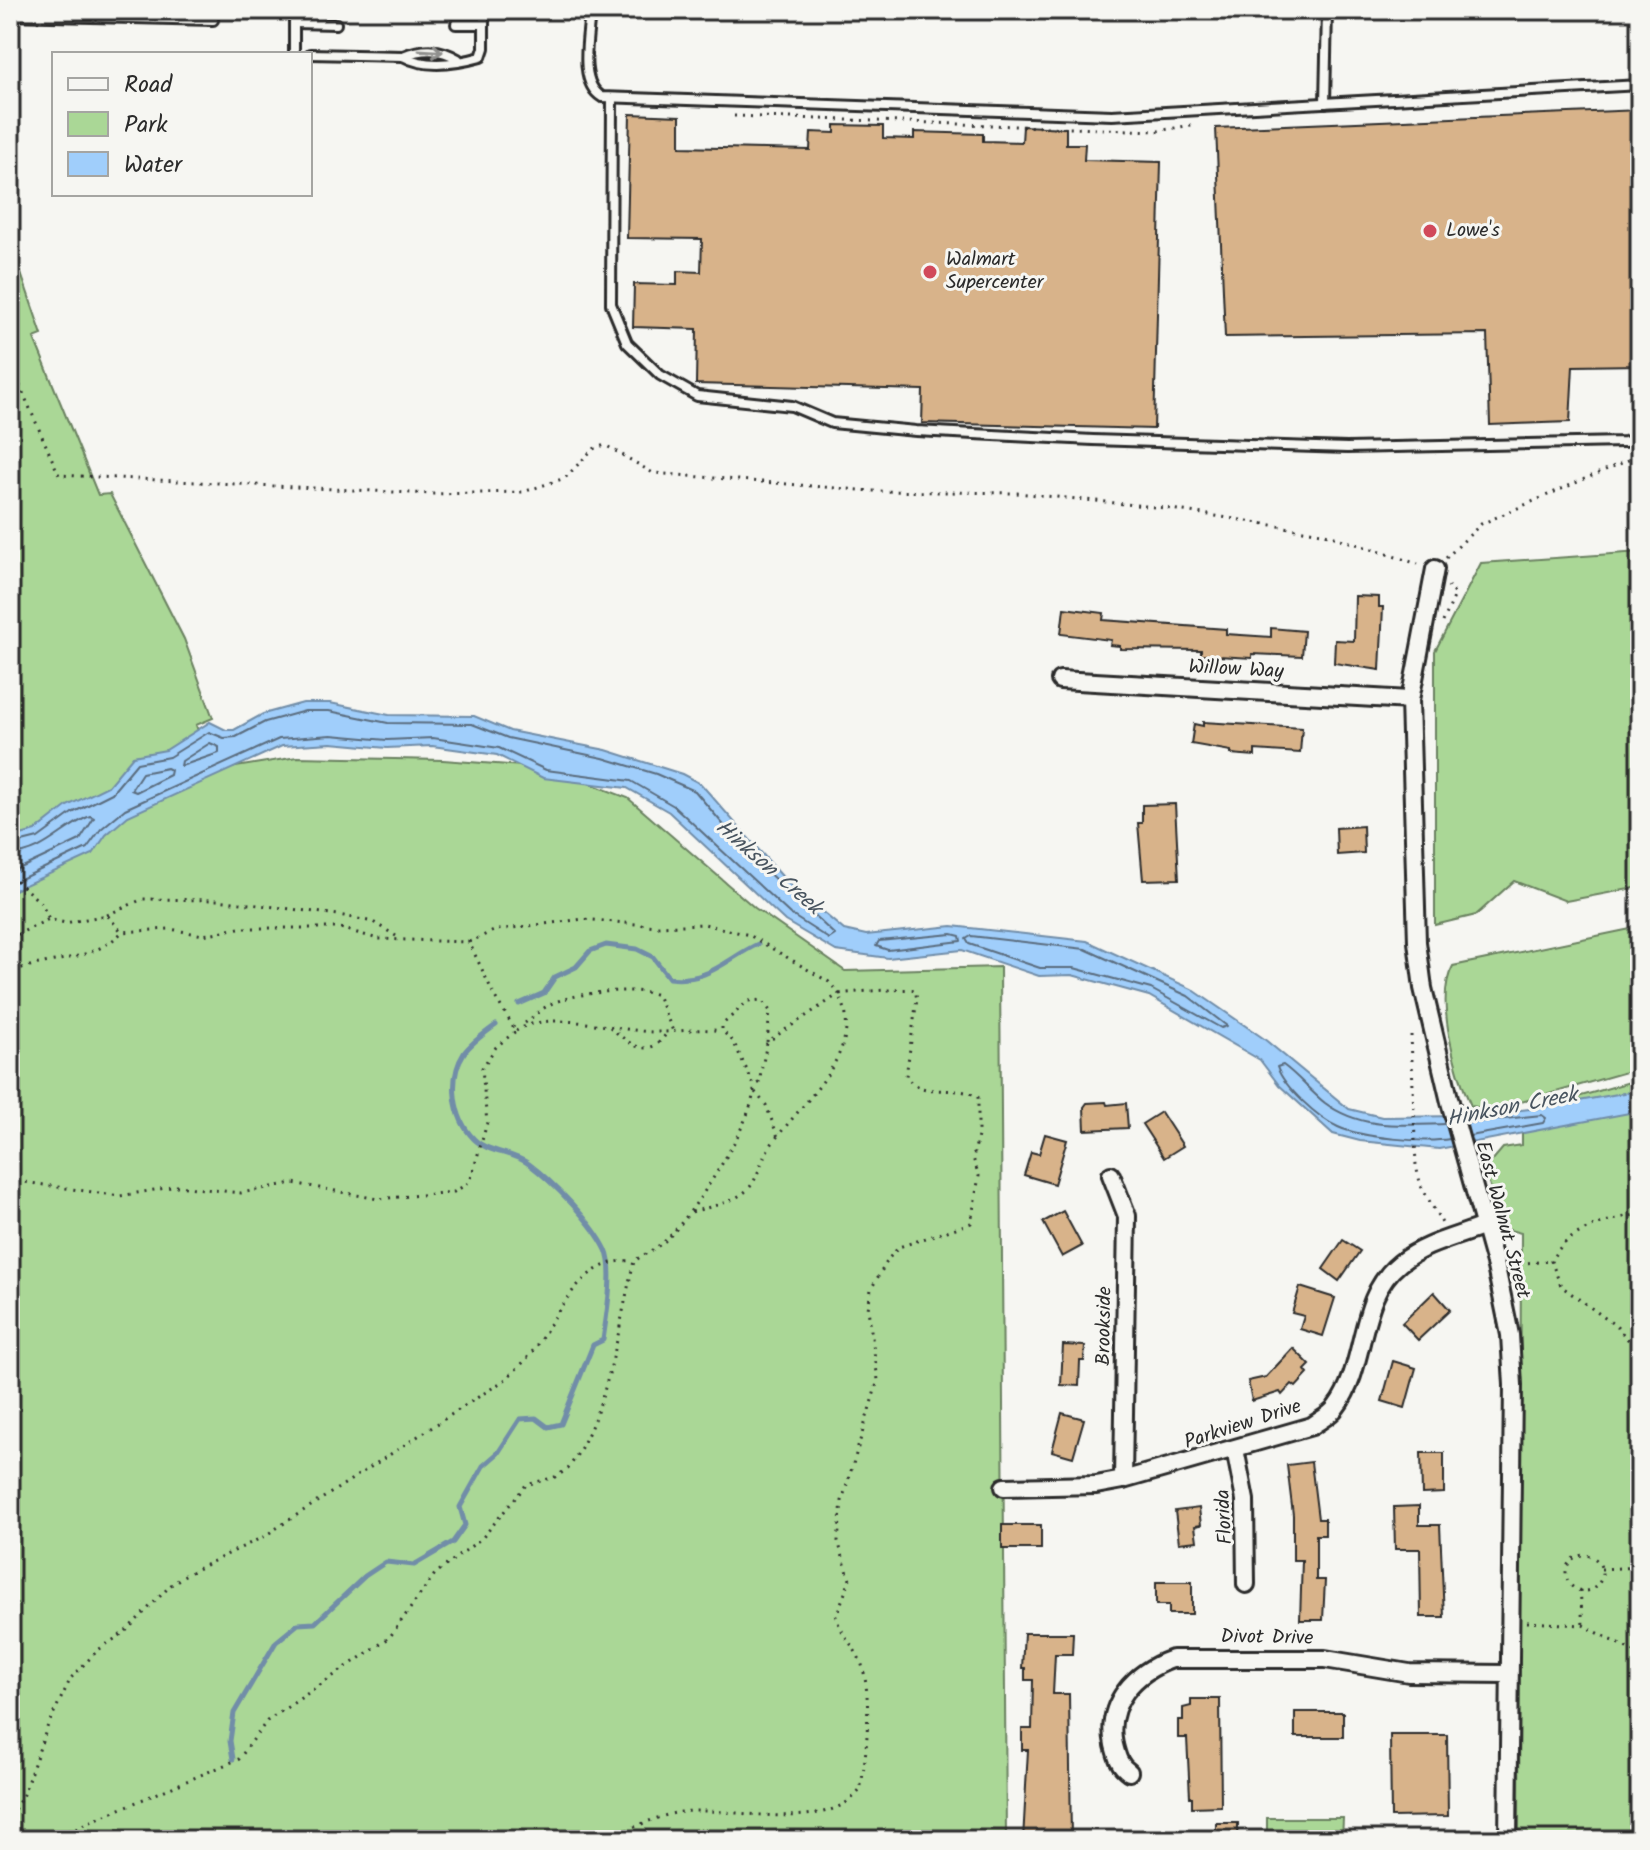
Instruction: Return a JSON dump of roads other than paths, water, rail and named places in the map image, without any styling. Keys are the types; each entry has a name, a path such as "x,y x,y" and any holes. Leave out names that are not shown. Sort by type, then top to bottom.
{"street":[{"name":"East Walnut Street","path":"1435,569 1410,700 1417,942 1423,988 1450,1102 1496,1267 1510,1335 1513,1385 1507,1674 1508,1840"},
{"name":"Willow Way","path":"1060,680 1410,700"},
{"name":"Brookside","path":"1111,1175 1127,1216 1123,1480"},
{"name":"Parkview Drive","path":"1004,1487 1096,1485 1123,1480 1312,1426 1335,1409 1346,1390 1378,1291 1388,1275 1415,1253 1484,1226"},
{"name":"Florida","path":"1235,1449 1245,1500 1246,1584"},
{"name":"Divot Drive","path":"1129,1772 1117,1758 1112,1737 1114,1713 1123,1692 1137,1678 1153,1666 1172,1659 1325,1659 1409,1673 1507,1674"}],"lane":[{"path":"10,15 213,20 213,10"},
{"path":"294,10 294,52"},
{"path":"403,56 416,64 446,64 458,59 481,57 484,10"},
{"path":"590,10 588,79 595,93 612,98 1112,115 1640,85"},
{"path":"1325,103 1327,10"},
{"path":"294,23 336,24"},
{"path":"456,24 484,24"},
{"path":"312,54 403,56 418,50 442,51 458,59"},
{"path":"612,98 611,304 627,343 660,375 697,396 792,406 832,423 916,431 1093,440 1347,448 1624,442 1640,439"}],"water":[{"name":"Hinkson Creek","path":"303,703 330,703 389,715 474,716 510,731 606,750 682,774 701,784 788,883 844,930 866,935 952,926 1087,941 1192,989 1263,1038 1349,1109 1382,1117 1463,1116 1540,1108 1640,1090 1640,1111 1439,1149 1360,1141 1333,1134 1279,1085 1260,1060 1149,996 1072,975 1039,976 962,950 888,958 836,951 785,921 669,812 627,788 543,778 497,755 432,746 387,748 331,743 282,746 128,816 106,835 93,854 10,892 10,838 35,831 67,806 108,786 133,756 166,750 210,722 226,730 234,730 263,714"}],"waterway":[{"path":"519,1004 544,993 555,977 576,967 590,951 606,945 637,949 653,957 669,978 683,979 706,973 758,944"},
{"path":"233,1759 230,1741 234,1713 276,1642 298,1624 315,1623 365,1576 386,1562 414,1565 453,1542 465,1525 460,1507 483,1466 498,1453 520,1419 536,1418 548,1427 561,1424 593,1345 603,1340 610,1269 609,1258 600,1239 572,1204 529,1164 474,1139 457,1109 455,1086 459,1063 471,1045 496,1025"}],"place":[{"name":"Lowe's","path":"1430,231"},
{"name":"Walmart Supercenter","path":"930,272"}]}
